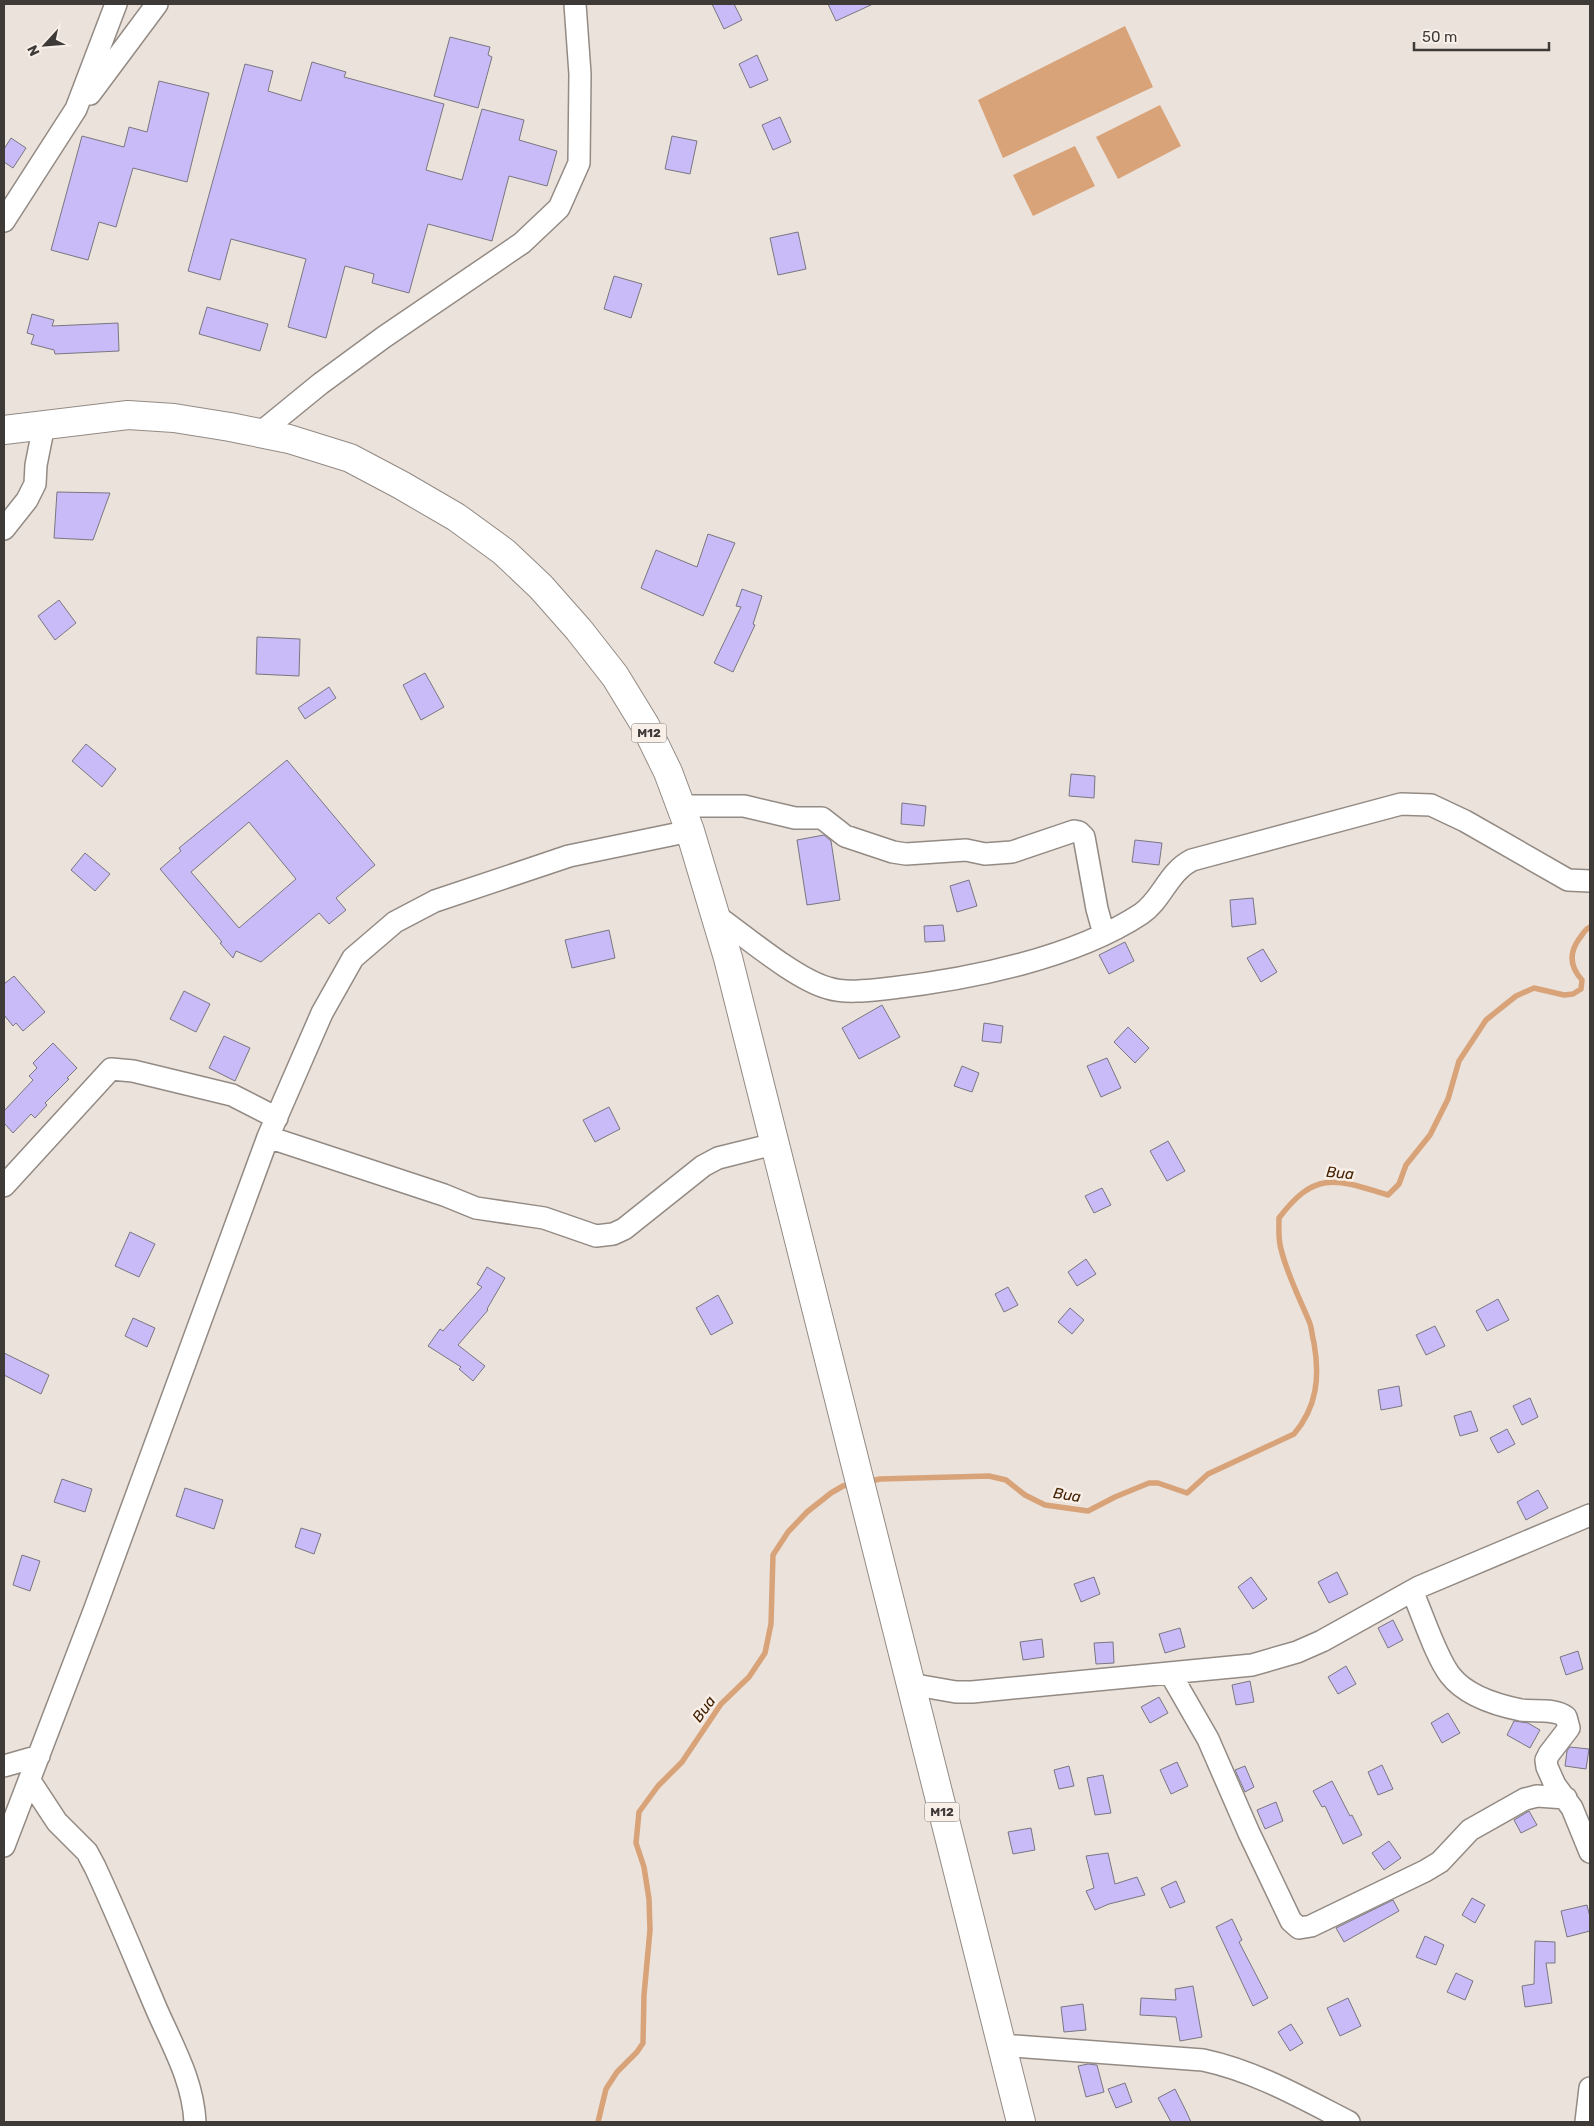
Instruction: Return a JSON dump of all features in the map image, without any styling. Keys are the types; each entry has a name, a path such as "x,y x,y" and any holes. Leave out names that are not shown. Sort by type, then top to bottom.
{"highway":[{"name":"M12","path":"6,427 44,425 128,415 174,418 289,439 350,458 456,516 504,552 541,586 615,676 645,725 668,772 690,831 728,958 1021,2122"}],"street":[{"path":"76,109 116,4"},
{"path":"4,221 76,109 98,85 157,4"},
{"path":"260,433 320,384 376,343 522,243 559,208 578,163 580,74 575,4"},
{"path":"4,529 27,500 35,484 36,465 44,425"},
{"path":"714,914 795,972 828,989 865,991 932,983 988,972 1064,951 1104,934 1142,913 1180,866 1192,860 1401,804 1431,805 1465,821 1568,880 1590,881"},
{"path":"680,806 744,806 795,818 822,818 845,836 893,852 906,854 966,850 986,854 1012,852 1074,831 1079,832 1084,837 1097,909 1104,934"},
{"path":"4,1846 30,1781 268,1137 322,1013 353,958 395,922 435,901 569,856 690,831"},
{"path":"4,1186 111,1069 133,1070 232,1095 277,1118"},
{"path":"268,1137 444,1194 476,1208 544,1218 596,1236 612,1234 624,1228 703,1166 718,1158 774,1144"},
{"path":"910,1684 956,1692 972,1692 1252,1664 1288,1655 1322,1641 1412,1591 1590,1515"},
{"path":"1412,1591 1441,1660 1450,1675 1461,1686 1492,1703 1522,1710 1563,1714 1566,1717 1569,1728 1546,1760 1555,1785 1566,1798 1590,1852"},
{"path":"1170,1673 1208,1739 1249,1833 1291,1921 1299,1928 1311,1926 1425,1871 1440,1862 1470,1830 1525,1799 1537,1796 1566,1798"},
{"path":"4,1766 39,1756"},
{"path":"30,1781 57,1822 86,1852 96,1867 157,2010 175,2047 188,2082 194,2105 195,2122"},
{"path":"1001,2045 1204,2060 1228,2066 1302,2098 1349,2122"},
{"path":"1586,2122 1590,2088"}],"shaded area":[{"path":"1125,26 1153,87 1003,158 978,100"},
{"path":"1160,105 1181,146 1118,179 1096,137"},
{"path":"1075,146 1095,186 1033,216 1013,175"}],"building":[{"path":"712,4 734,4 742,20 724,29"},
{"path":"828,4 873,4 836,21"},
{"path":"450,37 490,47 488,55 492,57 478,108 434,96"},
{"path":"757,55 768,80 750,88 739,64"},
{"path":"312,62 346,72 344,77 444,104 426,170 462,180 482,109 524,120 519,140 557,151 547,186 509,176 492,241 428,224 409,293 372,283 374,274 345,266 326,338 288,327 306,259 231,239 220,280 188,271 245,64 273,71 268,91 301,101"},
{"path":"159,81 209,93 187,182 133,168 116,227 99,222 88,260 51,250 82,136 124,147 129,127 147,132"},
{"path":"780,117 791,142 773,150 762,125"},
{"path":"672,136 697,141 690,174 665,169"},
{"path":"11,138 26,148 13,168 4,162 4,149"},
{"path":"798,232 806,269 778,275 770,238"},
{"path":"614,276 642,284 631,318 604,309"},
{"path":"207,307 268,324 260,351 199,334"},
{"path":"32,314 54,320 52,326 118,323 119,351 55,354 54,350 31,344 34,335 27,333"},
{"path":"57,492 110,493 93,540 54,538"},
{"path":"708,534 735,543 703,616 641,588 656,550 697,567"},
{"path":"742,589 762,596 753,624 755,625 733,672 714,663 741,607 736,606"},
{"path":"59,600 76,623 55,640 38,616"},
{"path":"257,637 300,639 299,676 256,674"},
{"path":"425,673 444,707 421,720 403,685"},
{"path":"329,687 336,698 305,719 298,708"},
{"path":"86,744 116,769 102,787 72,761"},
{"path":"287,760 375,865 336,898 346,910 329,924 319,913 261,962 236,951 233,958 220,943 222,942 160,869 181,851 179,848","holes":["249,822 296,879 239,928 191,872"]},
{"path":"1071,774 1095,776 1094,798 1069,796"},
{"path":"902,803 926,806 924,826 901,824"},
{"path":"824,835 831,841 840,900 807,905 797,840"},
{"path":"1135,840 1162,843 1159,865 1132,862"},
{"path":"85,853 110,874 95,891 71,870"},
{"path":"969,880 977,906 957,912 950,886"},
{"path":"1253,898 1256,924 1232,927 1230,900"},
{"path":"943,925 945,941 925,942 924,926"},
{"path":"609,930 615,958 572,968 565,940"},
{"path":"1125,942 1134,961 1109,974 1099,955"},
{"path":"1263,949 1277,972 1261,982 1247,958"},
{"path":"14,976 45,1012 23,1031 16,1023 13,1026 4,1015 4,984"},
{"path":"184,991 210,1004 196,1032 170,1019"},
{"path":"882,1005 900,1037 859,1059 842,1028"},
{"path":"984,1023 1003,1026 1001,1043 982,1041"},
{"path":"1128,1027 1149,1048 1135,1063 1114,1042"},
{"path":"224,1036 250,1048 235,1081 209,1068"},
{"path":"53,1043 77,1068 67,1078 69,1079 45,1103 47,1105 35,1118 31,1114 13,1133 4,1123 4,1111 33,1080 29,1076 37,1068 33,1063"},
{"path":"1107,1058 1121,1088 1101,1097 1087,1066"},
{"path":"962,1066 979,1073 972,1092 954,1086"},
{"path":"609,1107 620,1129 595,1142 583,1120"},
{"path":"1168,1141 1185,1171 1167,1181 1150,1151"},
{"path":"1102,1188 1111,1205 1094,1213 1085,1196"},
{"path":"130,1232 155,1244 139,1277 115,1266"},
{"path":"1086,1259 1096,1274 1077,1286 1068,1272"},
{"path":"487,1267 505,1278 488,1310 458,1345 485,1366 473,1381 459,1369 461,1367 428,1346 440,1329 443,1331 482,1287 477,1284"},
{"path":"1008,1287 1018,1305 1004,1312 995,1294"},
{"path":"718,1295 733,1323 711,1335 696,1308"},
{"path":"1498,1299 1509,1320 1487,1331 1476,1311"},
{"path":"1070,1308 1084,1320 1072,1334 1058,1322"},
{"path":"133,1318 155,1328 147,1347 125,1336"},
{"path":"1435,1326 1445,1346 1426,1355 1416,1335"},
{"path":"4,1353 49,1375 41,1394 4,1375"},
{"path":"1399,1386 1402,1406 1381,1410 1378,1390"},
{"path":"1530,1398 1538,1417 1522,1425 1513,1406"},
{"path":"1471,1411 1478,1431 1460,1436 1454,1416"},
{"path":"1507,1429 1515,1444 1498,1453 1490,1438"},
{"path":"62,1479 92,1489 85,1512 54,1502"},
{"path":"185,1488 223,1500 214,1529 176,1516"},
{"path":"1538,1490 1548,1508 1526,1520 1517,1502"},
{"path":"301,1528 321,1534 314,1554 295,1547"},
{"path":"22,1555 40,1561 30,1591 13,1585"},
{"path":"1337,1572 1348,1594 1329,1603 1318,1582"},
{"path":"1094,1577 1100,1594 1081,1602 1074,1584"},
{"path":"1251,1577 1267,1599 1253,1609 1238,1587"},
{"path":"1393,1620 1403,1640 1388,1648 1378,1628"},
{"path":"1180,1628 1185,1647 1165,1653 1159,1634"},
{"path":"1042,1639 1044,1657 1023,1660 1020,1642"},
{"path":"1113,1642 1114,1663 1096,1664 1094,1643"},
{"path":"1578,1651 1583,1669 1566,1675 1560,1657"},
{"path":"1346,1666 1356,1684 1338,1694 1328,1677"},
{"path":"1250,1681 1254,1702 1236,1705 1232,1685"},
{"path":"1159,1697 1168,1713 1150,1723 1141,1707"},
{"path":"1448,1713 1460,1733 1442,1743 1431,1723"},
{"path":"1514,1721 1528,1723 1540,1730 1530,1748 1507,1735"},
{"path":"1570,1747 1589,1749 1586,1769 1565,1766 1567,1751"},
{"path":"1177,1762 1188,1786 1171,1794 1160,1770"},
{"path":"1382,1765 1393,1789 1378,1795 1368,1772"},
{"path":"1069,1766 1074,1786 1059,1789 1054,1770"},
{"path":"1245,1766 1254,1787 1245,1792 1235,1770"},
{"path":"1103,1775 1111,1813 1095,1815 1087,1778"},
{"path":"1332,1781 1362,1835 1343,1844 1325,1806 1322,1807 1313,1791"},
{"path":"1276,1802 1283,1821 1265,1829 1257,1810"},
{"path":"1529,1811 1537,1825 1521,1833 1514,1820"},
{"path":"1031,1828 1035,1850 1013,1854 1008,1832"},
{"path":"1389,1841 1401,1858 1384,1870 1372,1853"},
{"path":"1108,1853 1115,1884 1137,1877 1145,1895 1109,1904 1095,1910 1086,1891 1094,1888 1086,1856"},
{"path":"1176,1881 1185,1902 1170,1908 1161,1888"},
{"path":"1472,1898 1485,1905 1475,1923 1462,1915"},
{"path":"1393,1900 1399,1911 1344,1942 1336,1928"},
{"path":"1587,1905 1590,1917 1590,1931 1567,1937 1561,1911"},
{"path":"1232,1919 1242,1940 1239,1942 1268,1998 1253,2006 1216,1927"},
{"path":"1425,1936 1444,1945 1436,1965 1416,1957"},
{"path":"1535,1941 1555,1942 1555,1963 1546,1963 1552,2003 1525,2007 1522,1986 1534,1984"},
{"path":"1456,1973 1473,1981 1465,2000 1447,1992"},
{"path":"1193,1986 1202,2037 1180,2041 1176,2017 1140,2015 1141,1998 1176,2000 1175,1989"},
{"path":"1348,1998 1361,2026 1340,2036 1327,2008"},
{"path":"1083,2004 1086,2030 1064,2032 1061,2007"},
{"path":"1291,2024 1303,2043 1290,2051 1278,2032"},
{"path":"1097,2065 1104,2092 1086,2097 1078,2066"},
{"path":"1125,2083 1132,2102 1116,2108 1108,2089"},
{"path":"1175,2089 1191,2122 1171,2122 1158,2098"}],"waterway":[{"name":"Bua","path":"866,1482 880,1479 989,1476 1006,1480 1025,1495 1045,1505 1088,1511 1149,1483 1158,1483 1187,1493 1208,1474 1294,1434 1302,1424 1312,1402 1317,1368 1310,1324 1281,1249 1279,1218 1304,1192 1316,1185 1328,1182 1354,1185 1388,1195 1399,1184 1406,1165 1430,1135 1448,1099 1459,1061 1486,1020 1516,996 1534,988 1564,995 1573,994 1581,989 1582,980 1575,970 1572,955 1579,939 1585,930 1590,927"},
{"name":"Bua","path":"598,2122 606,2089 617,2072 637,2052 643,2043 644,1995 650,1930 649,1899 644,1867 636,1843 639,1812 658,1786 682,1762 721,1704 749,1677 765,1653 771,1624 773,1555 788,1532 807,1512 831,1493 843,1486 852,1484"}]}
